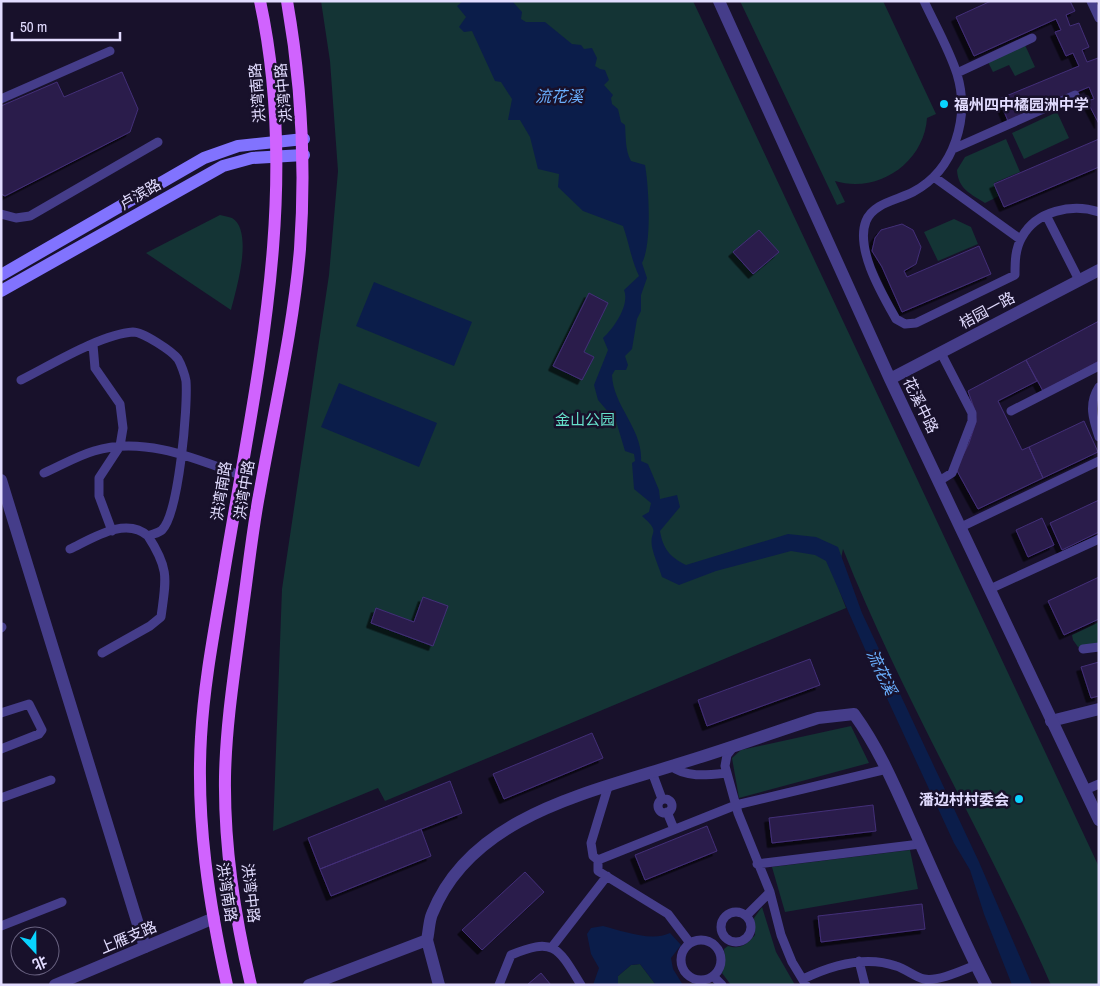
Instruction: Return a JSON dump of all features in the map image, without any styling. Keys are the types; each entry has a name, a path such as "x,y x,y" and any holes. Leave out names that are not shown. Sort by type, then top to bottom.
{"main road":[{"name":"洪湾南路","path":"227,985 214,918 202,832 201,738 209,664 273,267 277,156 276,101 260,1"},
{"name":"洪湾中路","path":"251,985 236,916 228,842 225,776 231,694 259,493 293,313 300,250 304,138 301,98 287,1"},
{"path":"1,274 204,158 224,150 304,138"},
{"name":"卢滨路","path":"1,291 223,166 252,158 304,155"}],"street":[{"name":"花溪中路","path":"719,1 890,379 1099,820"},
{"name":"桔园一路","path":"890,379 1099,270"},
{"path":"1,480 145,947"},
{"path":"1051,720 1099,708"},
{"path":"439,985 427,940 431,915 452,875 477,851 518,820 564,801 818,718 854,714 870,736 887,769 986,985"},
{"name":"上雁支路","path":"55,985 214,918"},
{"path":"309,985 427,940"}],"lane":[{"path":"924,1 957,73 960,114 959,130 952,150 934,177 912,193 893,200 871,212 864,228 862,238 865,254 896,319 905,324 916,323 1014,275 1015,257 1020,239 1027,229 1046,215 1073,208 1099,212"},
{"path":"1091,1 1099,18"},
{"path":"957,73 1032,38"},
{"path":"1,99 110,51"},
{"path":"952,150 1075,96"},
{"path":"1,214 16,218 30,216 158,142"},
{"path":"934,177 1020,239"},
{"path":"1046,215 1078,280"},
{"path":"22,380 112,336 135,332 154,341 178,359 186,380 182,454 178,480 167,522 161,530 148,536"},
{"path":"93,345 95,368 120,404 123,428 120,446 99,478 99,496 112,531"},
{"path":"939,481 952,473 972,421 972,413 941,353"},
{"path":"1012,411 1099,366"},
{"path":"1099,388 1092,401 1091,412 1099,437"},
{"path":"44,473 93,451 120,446 144,447 182,454 240,475"},
{"path":"961,526 1099,461"},
{"path":"70,549 120,528 141,530 148,536 161,556 166,575 161,617 150,626 102,653"},
{"path":"990,589 1099,539"},
{"path":"1084,649 1099,647"},
{"path":"1,713 29,704 42,730 39,734 1,749"},
{"path":"734,745 727,755 725,766 736,805 757,864 770,892 792,962 805,982 830,967 879,960 898,966 925,980 949,976 976,965"},
{"path":"671,766 679,773 707,775 727,773"},
{"path":"598,860 736,805 887,769"},
{"path":"652,772 662,799 658,803 658,808 663,812 667,812 674,829"},
{"path":"1,798 51,780"},
{"path":"1085,790 1099,784"},
{"path":"598,860 592,856 591,843 608,787"},
{"path":"757,864 920,844"},
{"path":"598,860 598,871 668,914 690,943"},
{"path":"552,947 607,876"},
{"path":"746,916 770,892"},
{"path":"1,926 62,902"},
{"path":"738,913 746,916 751,929 747,937 740,942 726,939 722,931 725,918 738,913"},
{"path":"718,949 726,939"},
{"path":"702,940 718,949 721,961 714,976 699,980 688,976 684,971 681,959 682,953 690,943 702,940"},
{"path":"499,985 511,955 543,944 556,949 581,985"},
{"path":"859,962 865,985"},
{"path":"714,976 722,985"}],"green space":[{"name":"金山公园","path":"321,1 693,1 1099,867 1099,985 1051,985 1026,930 891,659 843,549 836,582 846,608 385,801 378,788 273,831 282,589 329,275 338,171 330,61"},
{"path":"740,1 883,1 936,114 927,118 924,134 917,149 908,161 882,179 867,183 851,184 835,181 845,202 837,205"},
{"path":"1025,45 1035,67 1015,76 1009,65 993,72 988,62"},
{"path":"1057,112 1069,138 1024,159 1012,133"},
{"path":"1006,139 1020,172 994,183 999,196 985,203 966,190 960,182 957,170 965,157"},
{"path":"220,215 232,218 238,225 242,235 242,261 231,310 146,253"},
{"path":"954,219 971,227 978,244 938,261 924,232"},
{"path":"1099,622 1099,643 1078,647 1072,635"},
{"path":"851,726 869,763 739,798 732,758 741,750"},
{"path":"910,850 918,889 785,912 772,867"},
{"path":"762,907 776,952 795,985 731,985 722,973 725,963 724,949 728,946 740,947 755,935 754,918"},
{"path":"640,964 656,985 618,985 618,976 631,965"}],"water":[{"name":"流花溪","path":"463,1 513,2 522,12 521,19 526,22 545,22 572,44 581,45 584,49 592,48 597,58 595,66 605,70 609,80 604,85 613,95 611,98 612,104 618,109 621,122 625,125 629,157 631,161 645,165 648,187 648,229 642,263 647,278 641,295 641,311 637,319 632,349 625,356 628,365 626,370 615,370 612,375 617,397 637,438 641,461 648,464 659,490 660,499 677,495 680,507 660,531 665,548 676,559 686,565 788,534 816,537 838,547 862,613 979,862 1032,985 1012,985 984,914 970,870 954,843 826,561 815,555 791,551 716,571 679,585 662,577 652,547 653,529 642,516 649,512 651,503 634,489 632,463 635,461 634,454 625,451 616,421 598,400 594,385 608,350 603,338 620,316 625,302 624,290 639,276 623,226 583,211 558,187 559,174 538,169 530,137 520,120 508,120 512,99 501,82 495,81 472,31 464,32 459,27 466,17 457,6"},
{"path":"374,282 472,322 454,366 356,326"},
{"path":"339,383 437,423 419,467 321,427"},
{"path":"603,926 646,936 670,933 681,945 671,958 673,969 683,985 656,985 640,964 631,965 618,976 618,985 593,985 599,968 591,954 587,934 591,928"}],"building":[{"path":"991,1 1070,1 1075,11 1066,15 1070,26 1079,23 1089,47 1082,50 1087,62 1098,58 1099,60 1099,124 1087,101 1094,99 1089,87 1008,121 999,99 1079,66 1073,53 1066,56 1055,32 1061,30 1056,19 974,56 956,17"},
{"path":"122,72 138,109 130,132 5,196 1,194 1,106 57,82 64,97"},
{"path":"1099,139 1099,167 1004,207 994,184"},
{"path":"902,224 913,230 921,247 916,264 904,271 907,277 979,246 991,274 902,312 882,267 872,251 875,238 881,230"},
{"path":"759,230 779,252 753,274 733,252"},
{"path":"589,293 608,303 584,352 594,357 582,380 553,366"},
{"path":"1099,321 1099,361 1043,391 1026,360"},
{"path":"1026,360 1037,381 998,401 1022,450 1029,447 1043,478 978,509 956,469 969,443 976,422 975,411 968,391"},
{"path":"1084,421 1098,452 1043,478 1029,447"},
{"path":"1099,500 1099,532 1062,550 1050,523"},
{"path":"1042,518 1054,545 1028,557 1016,530"},
{"path":"1099,577 1099,619 1064,635 1048,601"},
{"path":"423,597 448,606 433,646 371,623 376,608 414,622"},
{"path":"810,659 820,685 707,726 698,700"},
{"path":"1099,662 1099,696 1091,698 1081,667"},
{"path":"592,733 603,758 504,799 493,774"},
{"path":"450,781 462,813 320,869 308,838"},
{"path":"873,805 876,831 772,843 769,818"},
{"path":"707,826 717,851 645,880 635,855"},
{"path":"421,829 431,856 331,896 320,869"},
{"path":"525,872 544,892 482,950 462,930"},
{"path":"922,904 925,929 821,942 818,916"},
{"path":"541,973 551,985 527,985"}],"place":[{"name":"福州四中橘园洲中学","path":"944,104"},
{"name":"潘边村村委会","path":"1019,799"}]}
